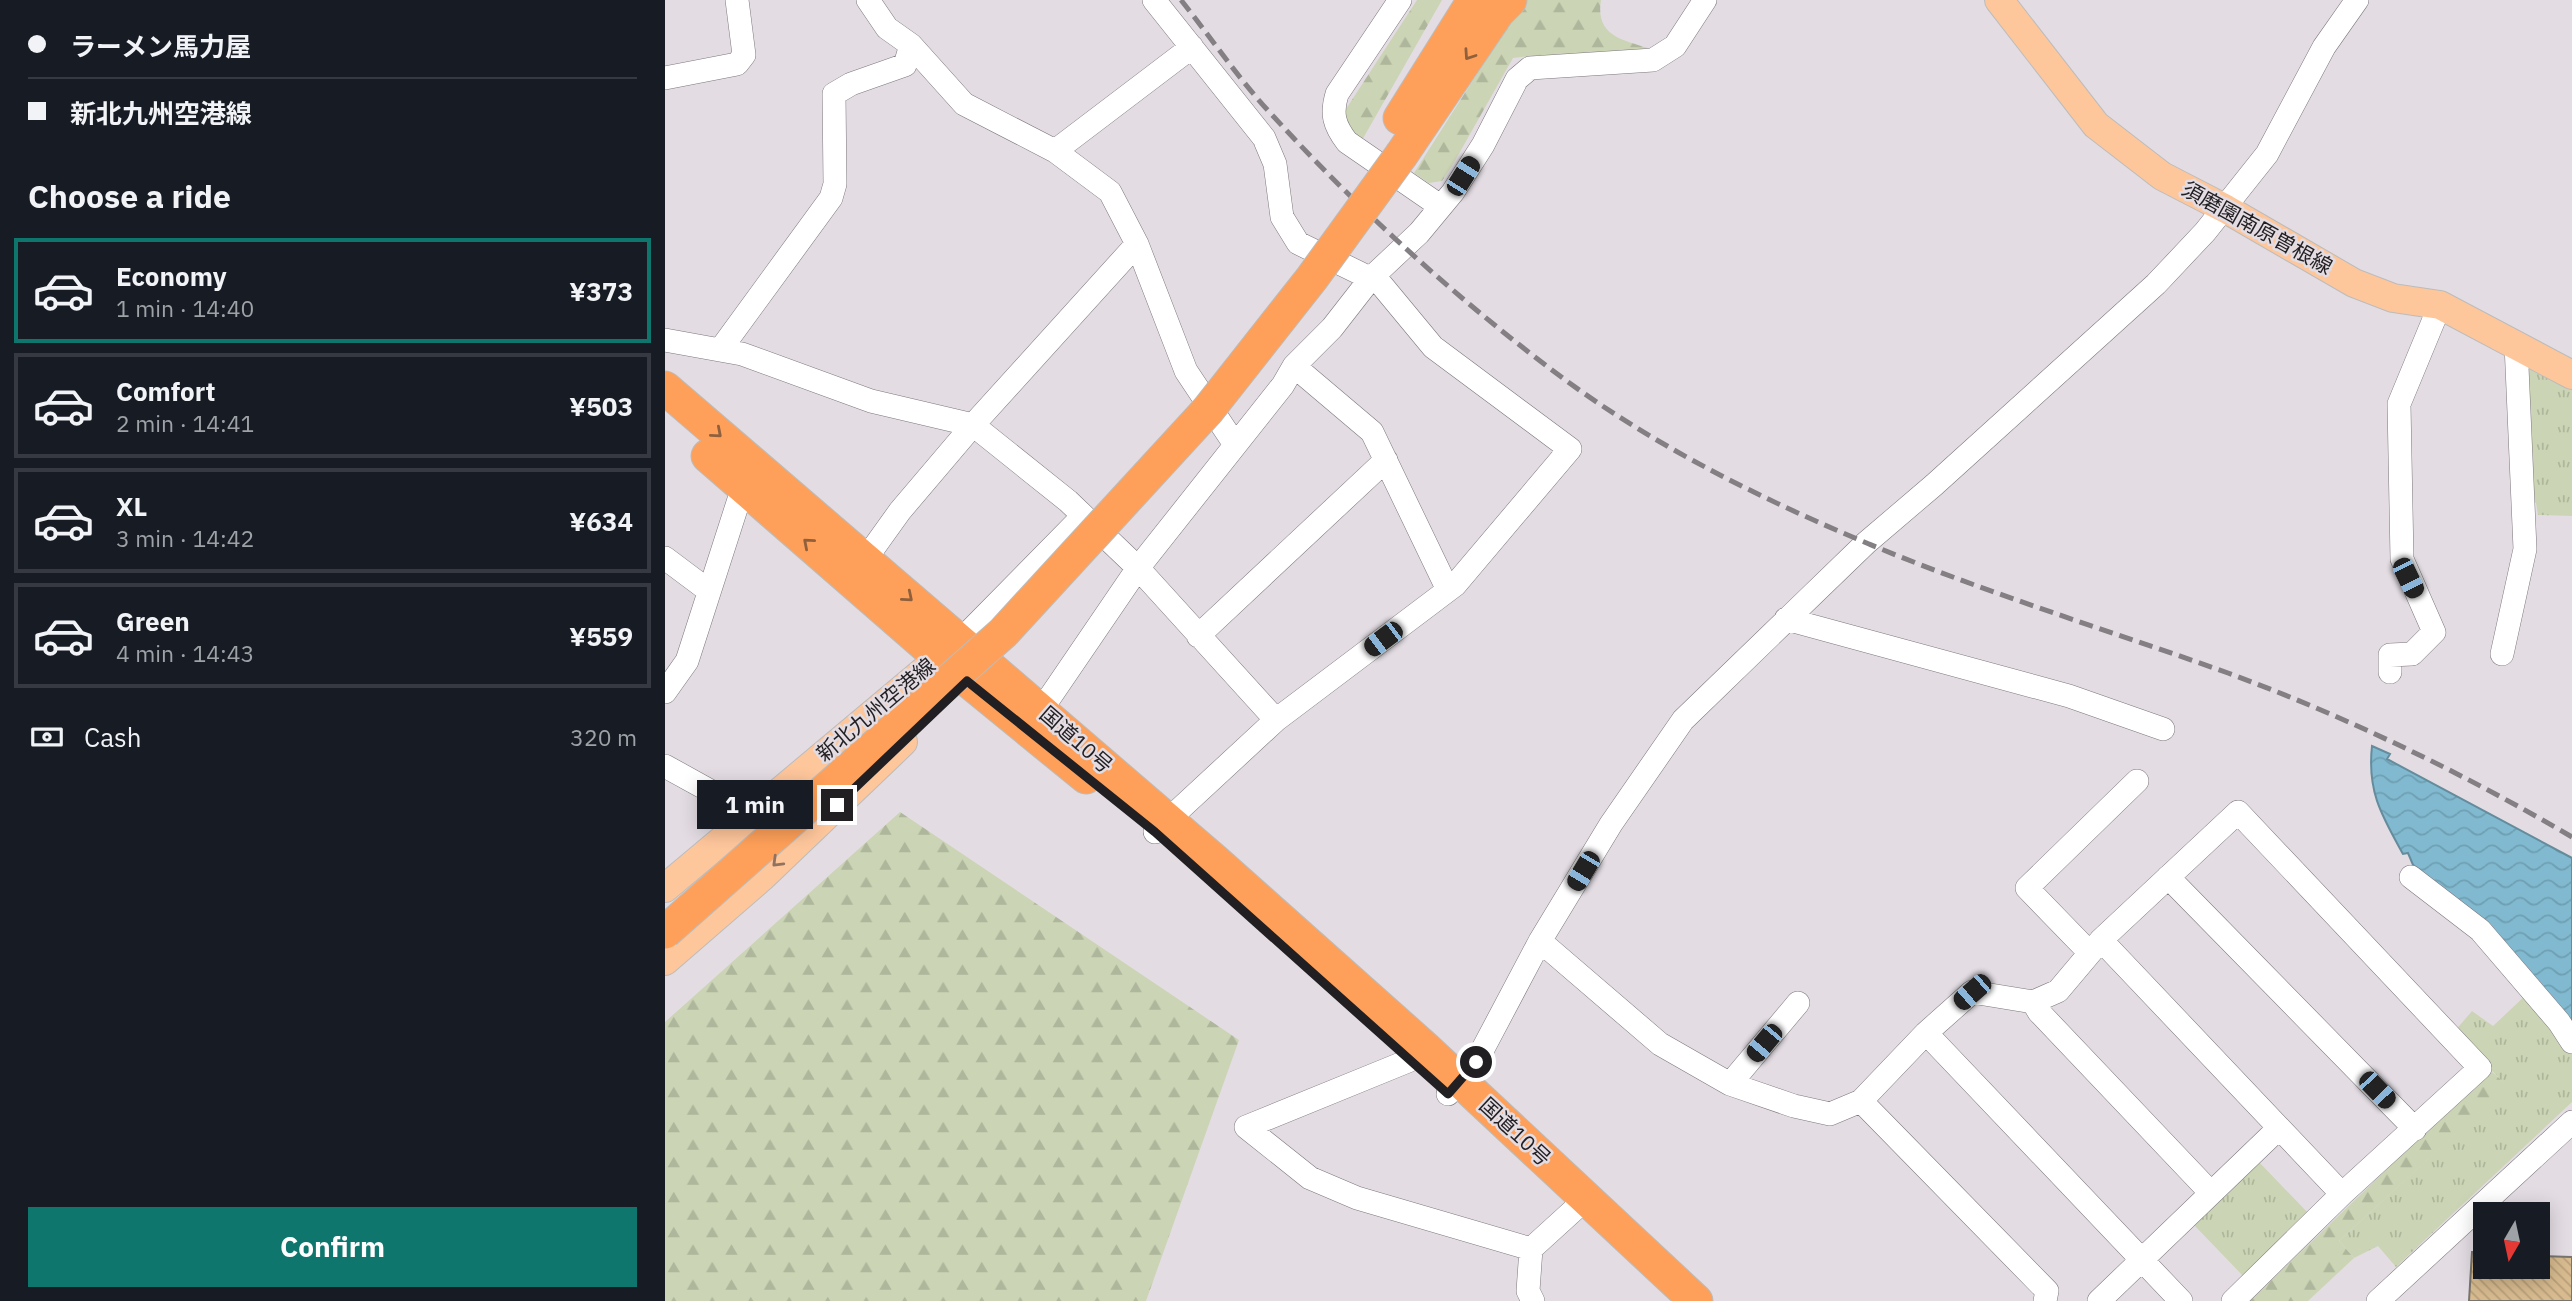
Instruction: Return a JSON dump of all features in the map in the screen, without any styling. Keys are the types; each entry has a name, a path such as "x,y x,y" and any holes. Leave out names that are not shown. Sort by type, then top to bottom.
{"highway":[{"path":"665,933 941,692 1013,624 1209,410 1312,278 1392,150 1474,0"},
{"path":"665,909 985,624 1195,396 1510,0"},
{"name":"国道10号","path":"665,388 751,478"},
{"name":"国道10号","path":"665,417 751,478 949,649 1160,825 1455,1088 1580,1205 1696,1301"},
{"name":"国道10号","path":"976,671 1045,713 1408,1061 1455,1088"},
{"name":"国道10号","path":"1580,1205 1667,1301"}],"main road":[{"name":"須磨園南原曽根線","path":"1999,0 2096,125 2162,176 2227,209 2354,283 2393,298 2439,305 2572,375"},
{"name":"新北九州空港線","path":"665,888 949,649"},
{"name":"新北九州空港線","path":"665,961 762,876 976,671"}],"street":[{"path":"665,78 737,64 744,55 737,0"},
{"path":"868,0 887,28 911,45 964,104 1055,151 1110,192 1137,244 1186,371 1234,443"},
{"path":"1154,0 1264,138 1275,164 1282,217 1298,243 1380,284 1433,347 1570,449 1448,590 1276,720 1160,825"},
{"path":"1400,0 1337,93 1332,111 1336,128 1347,142 1440,206"},
{"path":"1045,713 1048,700 1138,568 1283,384 1294,366 1332,328 1371,278 1419,233 1453,192 1483,145 1517,79 1529,68 1653,60 1675,46 1705,0"},
{"path":"1455,1088 1476,1062 1541,941 1617,814 1683,720 1865,543 1934,485 2156,284 2227,209 2267,155 2324,47 2357,0"},
{"path":"720,349 831,198 835,184 835,93 851,84 905,65 911,45"},
{"path":"1055,151 1192,47"},
{"path":"858,570 900,511 973,425 1137,244"},
{"path":"2390,672 2390,655 2412,654 2434,632 2402,559 2399,404 2439,305"},
{"path":"665,340 720,349 871,401 973,425 1083,516 1138,568 1276,720"},
{"path":"2502,654 2525,548 2516,344"},
{"path":"1294,366 1372,432 1448,590"},
{"path":"1198,636 1386,460"},
{"path":"665,692 687,661 709,591 751,478"},
{"path":"949,649 1083,516"},
{"path":"976,671 1106,538"},
{"path":"665,558 709,591"},
{"path":"1786,619 2069,696 2163,729"},
{"path":"665,766 712,792 740,823"},
{"path":"2137,781 2027,888 2095,946 2342,1194"},
{"path":"1541,941 1660,1044 1730,1084 1794,1106 1830,1114 1861,1101 1926,1033 1972,992 2033,1002 2058,991 2095,946 2238,812 2480,1068 2342,1194 2233,1301"},
{"path":"2168,877 2415,1129"},
{"path":"2411,877 2480,930 2559,1022 2572,1042"},
{"path":"2033,1002 2039,1012 2211,1193"},
{"path":"1730,1084 1798,1003"},
{"path":"1926,1033 2181,1301"},
{"path":"1408,1061 1246,1127 1310,1178 1357,1198 1531,1248"},
{"path":"1861,1101 2049,1298"},
{"path":"2378,1301 2572,1122"},
{"path":"2099,1301 2279,1128"},
{"path":"1533,1301 1528,1290 1531,1248 1580,1205"}],"green space":[{"path":"1417,0 1442,0 1361,142 1344,123 1344,112"},
{"path":"1524,0 1601,0 1602,22 1607,29 1621,39 1648,48 1615,53 1513,58 1442,181 1429,183 1414,173"},
{"path":"2527,365 2572,389 2572,516 2538,515 2536,503 2529,501"},
{"path":"900,812 1239,1040 1146,1301 665,1301 665,1022"},
{"path":"2528,993 2572,1048 2572,1102 2396,1267 2378,1246 2354,1258 2339,1241 2507,1086 2454,1032 2472,1011 2493,1026"},
{"path":"2490,1070 2508,1086 2339,1241 2354,1258 2308,1301 2250,1301"},
{"path":"2258,1161 2311,1216 2245,1278 2193,1224"}],"water":[{"path":"2372,746 2390,754 2387,759 2572,858 2572,1026 2416,872 2408,853 2403,854 2383,815 2374,790"}],"building":[{"path":"2472,1252 2473,1279 2550,1279 2550,1256 2572,1257 2572,1301 2469,1301"}],"railway":[{"path":"1181,0 1262,103 1306,152 1374,219 1445,284 1519,344 1629,423 1747,489 1869,544 2002,595 2228,673 2317,708 2447,769 2572,837"}],"route":[{"path":"837,805 967,681 1155,832 1448,1094 1476,1062"}]}
